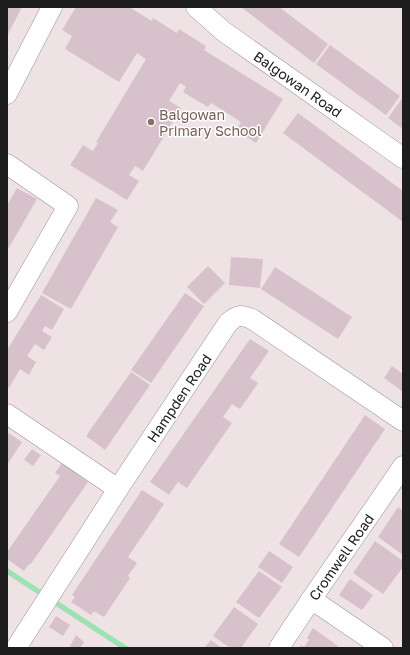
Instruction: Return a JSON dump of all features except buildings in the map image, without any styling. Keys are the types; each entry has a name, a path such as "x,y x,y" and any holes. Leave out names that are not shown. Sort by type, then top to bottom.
{"street":[{"path":"7,94 52,7"},
{"name":"Balgowan Road","path":"196,7 223,31 403,158"},
{"path":"7,164 68,206 7,312"},
{"name":"Hampden Road","path":"16,648 118,489 228,323 235,317 242,316 252,320 403,421"},
{"path":"7,414 118,489"},
{"name":"Cromwell Road","path":"279,648 403,466"},
{"path":"312,599 383,648"}],"waterway":[{"path":"7,571 125,648"}],"place":[{"name":"Balgowan Primary School","path":"151,122"}]}
